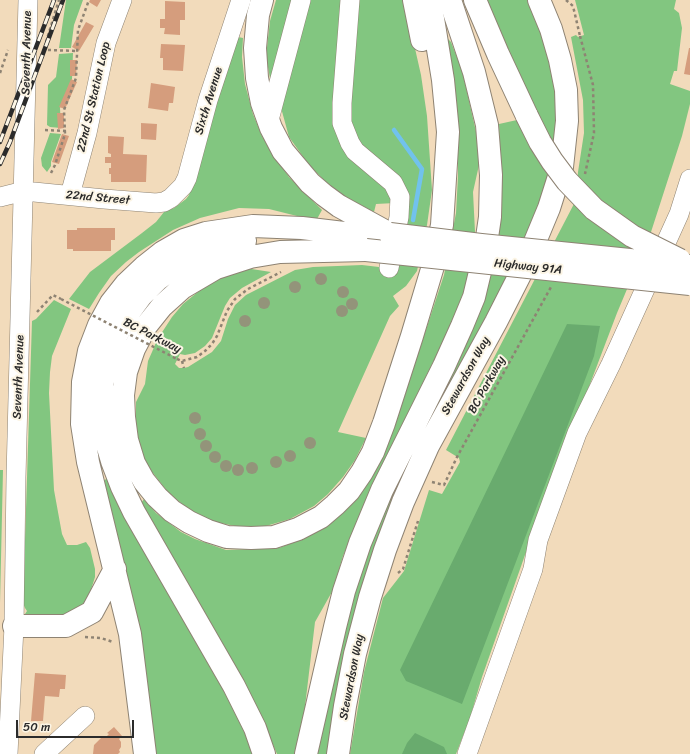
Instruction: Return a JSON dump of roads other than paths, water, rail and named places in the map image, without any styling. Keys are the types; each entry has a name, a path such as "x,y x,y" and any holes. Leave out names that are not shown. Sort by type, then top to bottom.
{"main road":[{"path":"262,0 258,15 255,48 257,78 262,103 268,120 283,150 310,183 339,206 369,236"},
{"path":"414,0 430,77 439,133 443,207"},
{"path":"369,236 250,257 216,268 182,288 162,306 146,326 134,349 126,372 124,417 127,440 134,463 144,481 157,497 172,511 189,522 208,531 227,537 274,537 298,529 321,517 336,505 349,491 373,452 384,423 432,270 442,225 448,132 443,80 430,0"},
{"name":"Stewardson Way","path":"306,754 344,591 360,543 382,490 444,366 462,326 474,297 485,251 490,218 491,175 487,125 474,72 450,0"},
{"path":"475,0 498,54 540,142 567,181 594,209 632,236 690,265"},
{"name":"Stewardson Way","path":"338,754 345,706 358,639 385,550 403,502 428,446 496,322 527,261 549,208 562,167 567,121 566,90 560,60 551,29 539,0"},
{"path":"145,754 130,634 88,462 82,416 83,382 89,351 99,325 111,303 144,267 163,252 184,240 206,233 253,226 302,228 369,236"},
{"path":"264,754 254,728 234,686 134,512 122,487 104,434 102,383 113,343 127,314 141,296 158,280 176,266 193,256 210,248 252,240 296,240 332,244 369,236"},
{"name":"Highway 91A","path":"369,236 391,251 481,245 690,265"},
{"name":"Highway 91A","path":"369,236 690,284"},
{"path":"7,626 66,626 92,612 114,569"}],"street":[{"name":"Seventh Avenue","path":"8,754 7,626 16,477 28,0"},
{"name":"22nd St Station Loop","path":"70,195 86,133 106,43 122,0"},
{"name":"Sixth Avenue","path":"171,198 183,186 186,178 208,100 241,0"},
{"path":"268,120 301,0"},
{"path":"350,0 342,103 342,123 350,143 355,150 387,177 398,190 400,197 400,211 391,251 424,257 432,270"},
{"path":"467,754 533,569 538,540 577,433 611,364 679,214 690,179"},
{"name":"22nd Street","path":"0,197 24,191 156,202 164,202 171,198"},
{"path":"44,754 85,716"}],"waterway":[{"path":"394,130 422,169 413,220"}],"railway":[{"path":"0,142 54,0"},
{"path":"0,164 10,142 63,0"}]}
